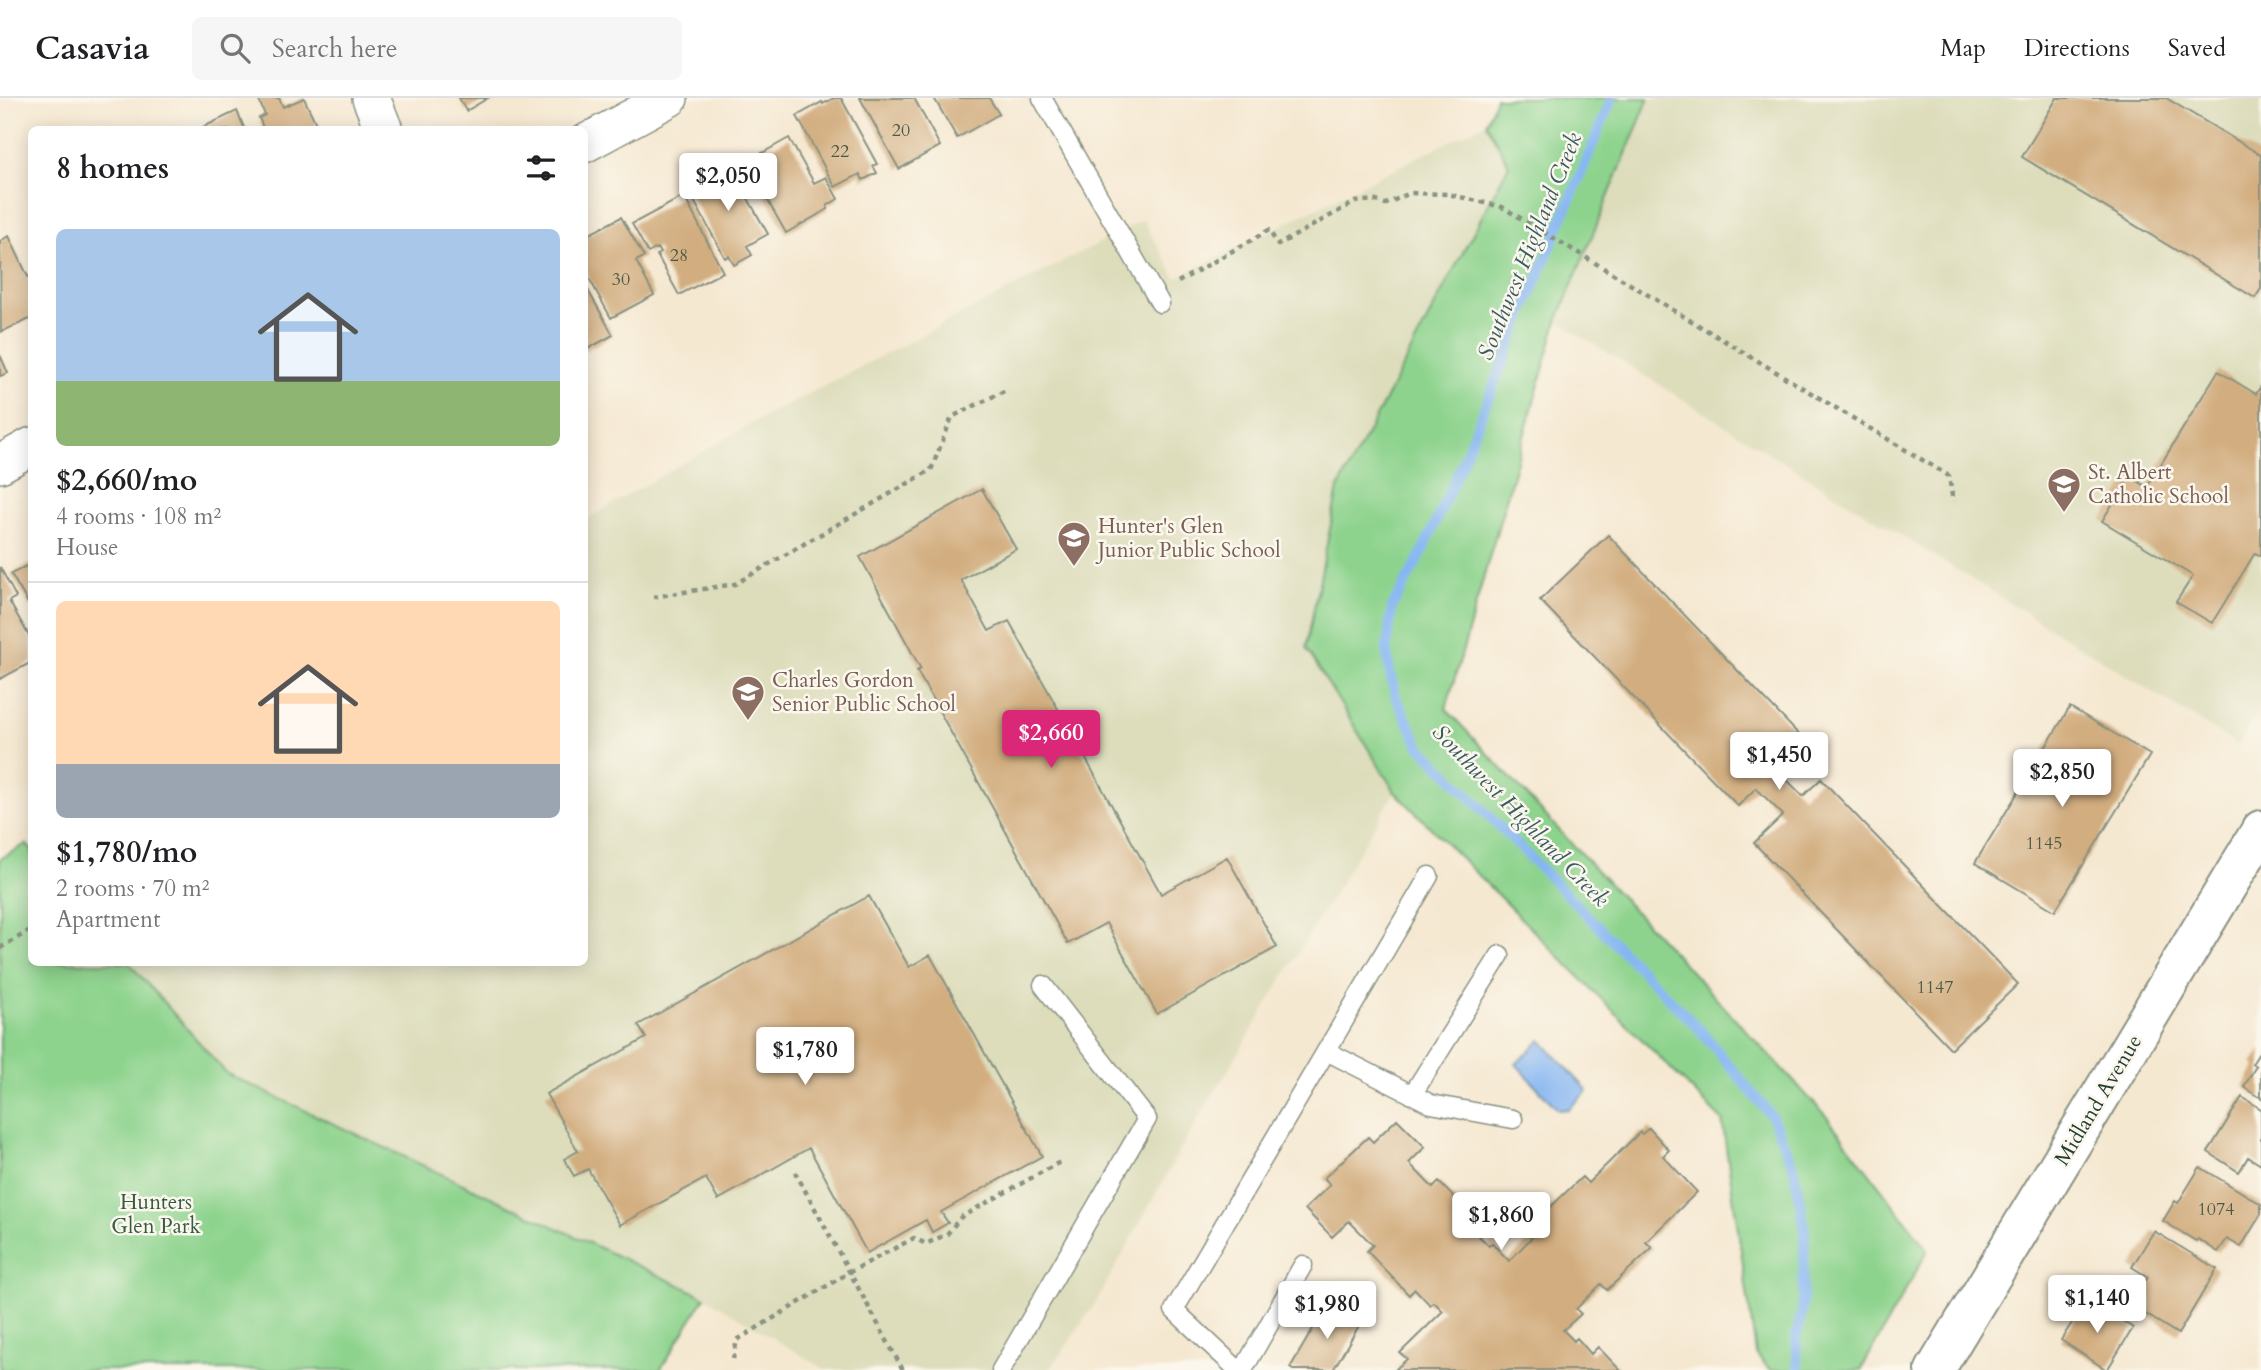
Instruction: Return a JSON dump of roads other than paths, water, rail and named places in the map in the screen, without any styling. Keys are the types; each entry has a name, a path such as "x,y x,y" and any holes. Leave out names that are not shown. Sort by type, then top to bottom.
{"main road":[{"name":"Midland Avenue","path":"1935,1370 2261,830"}],"street":[{"path":"371,98 382,126"},
{"path":"588,142 668,98"},
{"path":"0,464 28,448"}],"lane":[{"path":"1042,98 1160,303"},
{"path":"1303,1265 1241,1370 1174,1310 1429,876"},
{"path":"1412,1095 1500,955"},
{"path":"1001,1370 1147,1119 1043,985"},
{"path":"1326,1051 1431,1104 1513,1119"}],"water":[{"path":"1541,1040 1588,1091 1568,1109 1558,1110 1516,1064"}],"waterway":[{"name":"Southwest Highland Creek","path":"1612,98 1461,465 1421,555 1392,607 1387,648 1389,668 1396,698 1420,746 1701,1031 1772,1117 1794,1168 1805,1230 1802,1312 1796,1337 1798,1370"}],"place":[{"name":"St. Albert Catholic School","path":"2064,514"},
{"name":"Hunter's Glen Junior Public School","path":"1074,568"},
{"name":"Charles Gordon Senior Public School","path":"748,722"}],"park label":[{"name":"Hunters Glen Park","path":"156,1214"}]}
